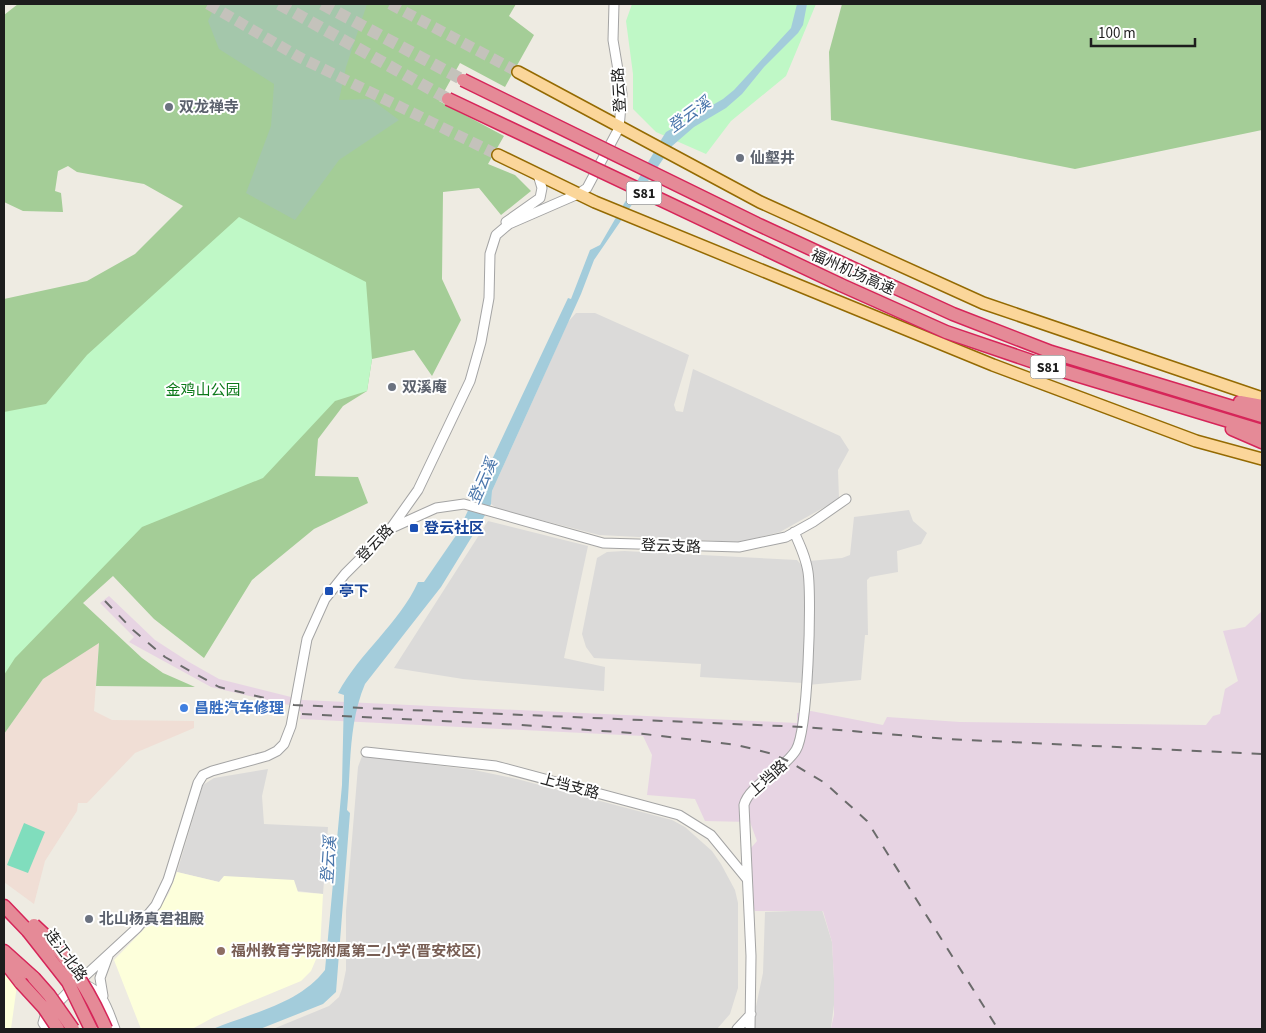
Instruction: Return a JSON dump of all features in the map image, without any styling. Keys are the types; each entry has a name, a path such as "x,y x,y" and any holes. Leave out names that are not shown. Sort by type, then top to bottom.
{"highway":[{"name":"福州机场高速","path":"463,80 757,224 953,314 1051,352 1262,416"},
{"name":"福州机场高速","path":"448,99 841,285 946,332 1043,365 1262,431"},
{"path":"1180,390 1262,406"},
{"path":"1176,406 1262,442"},
{"path":"6,908 31,928 49,938 78,976 106,1029"},
{"name":"连江北路","path":"31,928 68,982 91,1029"},
{"path":"4,951 34,978 49,995 73,1029"},
{"path":"4,961 44,1008 58,1029"}],"main road":[{"path":"518,72 619,128 760,202 983,303 1262,398"},
{"path":"498,155 595,202 993,365 1196,441 1262,459"}],"street":[{"name":"登云路","path":"109,954 137,928 160,898 177,854 200,779 212,771 267,756 277,751 284,744 290,726 307,639 319,610 325,599 345,574 391,528 423,482 470,381 480,348 489,298 491,249 499,230 578,194 591,184 619,128 622,94 613,40 614,4"},
{"path":"499,230 506,222 540,198 542,188 538,175"},
{"path":"506,222 557,199 578,194"},
{"name":"登云支路","path":"391,528 436,508 453,504 471,505 487,512 584,539 610,544 739,547 774,541 794,532 846,499"},
{"name":"上垱路","path":"750,1029 745,802 751,792 788,761 801,738 810,591 807,564 794,532"},
{"name":"上垱支路","path":"366,752 496,766 679,815 711,836 747,879"},
{"path":"47,1029 43,1023 45,1016 109,954"},
{"path":"109,954 100,978 105,1003 115,1029"},
{"path":"77,983 96,989 105,1003"},
{"path":"737,1029 751,1014"}],"shaded area":[{"path":"216,4 367,4 346,67 339,100 371,99 399,120 339,160 295,220 246,193 271,126 274,84 219,49 208,21"},
{"path":"576,313 595,313 689,355 674,405 676,411 683,412 693,369 840,436 849,450 838,470 839,499 780,532 739,542 599,535 498,509 491,504 492,491 568,322"},
{"path":"909,510 913,521 927,533 921,544 897,551 898,572 870,577 867,580 868,635 865,635 861,680 808,685 809,561 842,558 850,555 854,517"},
{"path":"488,521 588,546 564,658 605,667 604,691 463,679 394,668"},
{"path":"624,551 797,560 805,569 806,608 803,683 700,677 701,664 594,658 586,647 582,634 597,558 607,552"},
{"path":"109,596 155,640 219,679 303,700 797,723 797,713 811,711 883,725 887,717 960,722 1206,725 1213,716 1220,714 1225,689 1238,681 1223,631 1245,627 1262,611 1262,1029 827,1029 831,1028 834,1015 834,981 832,942 823,911 755,911 752,904 751,848 757,841 750,822 705,821 695,799 647,795 652,755 643,736 300,719 301,712 289,705 211,687 129,642 134,637 100,603"},
{"path":"99,642 94,711 112,720 194,721 194,728 135,753 87,803 78,803 77,811 45,861 34,904 4,882 4,734 43,679"},
{"path":"362,756 474,770 517,779 672,820 685,827 712,851 735,890 738,903 738,988 730,1014 717,1029 273,1029 329,1006 339,997 342,989 346,970 346,911 358,767"},
{"path":"268,769 262,796 264,824 328,827 323,894 219,882 177,872 203,785 214,778"},
{"name":"福州教育学院附属第二小学(晋安校区)","path":"177,872 219,882 224,876 294,880 298,892 323,894 320,950 311,971 301,981 214,1017 192,1029 141,1029 114,960 152,921 169,893"},
{"path":"822,910 832,942 835,997 831,1028 754,1029 755,1011 763,973 765,912"},
{"path":"4,972 17,985 11,1029 4,1029"}],"green space":[{"path":"18,4 516,4 509,16 534,35 505,87 460,63 439,101 504,136 488,164 515,175 531,191 501,215 479,188 443,192 442,279 461,320 432,376 414,350 372,359 367,391 343,406 318,439 315,476 358,477 368,503 314,529 252,580 204,658 154,619 113,576 83,603 142,658 163,673 195,687 96,686 99,643 43,679 4,734 4,299 87,281 135,254 183,206 144,184 77,172 68,166 58,171 55,191 61,193 63,212 23,211 4,202 4,15"},
{"path":"632,4 816,4 786,76 731,121 706,154 656,132 633,109 633,74 626,21"},
{"path":"842,4 1262,4 1262,130 1075,169 831,120 829,52"},
{"name":"金鸡山公园","path":"239,217 366,282 372,359 367,391 335,401 263,478 142,527 15,658 4,675 4,412 46,404 87,355"},
{"path":"24,823 45,832 28,873 7,865"}],"water":[{"name":"登云溪","path":"797,4 807,4 803,25 798,33 764,67 742,94 726,108 694,127 672,146 594,260 581,294 492,491 491,504 487,512 441,587 365,684 356,715 351,747 347,810 350,813 336,992 323,1004 260,1029 213,1029 288,999 314,982 325,970 342,785 344,695 338,693 357,664 401,611 418,582 424,582 457,534 568,298 571,299 590,250 600,245 666,132 723,99 734,90 791,28"}],"tunnel":[{"path":"208,4 299,57 498,155"},
{"path":"279,4 448,99"},
{"path":"322,4 463,80"},
{"path":"390,4 518,72"}],"railway":[{"path":"105,601 133,630 165,657 219,687 294,705 803,727 947,739 1262,754"},
{"path":"302,714 521,725 644,734 737,745 773,754 825,783 867,821 998,1029"}],"place":[{"name":"双龙禅寺","path":"169,107"},
{"name":"仙壑井","path":"740,158"},
{"name":"双溪庵","path":"392,387"},
{"name":"登云社区","path":"414,528"},
{"name":"亭下","path":"329,591"},
{"name":"昌胜汽车修理","path":"184,708"},
{"name":"北山杨真君祖殿","path":"89,919"},
{"name":"福州教育学院附属第二小学(晋安校区)","path":"221,951"}]}
